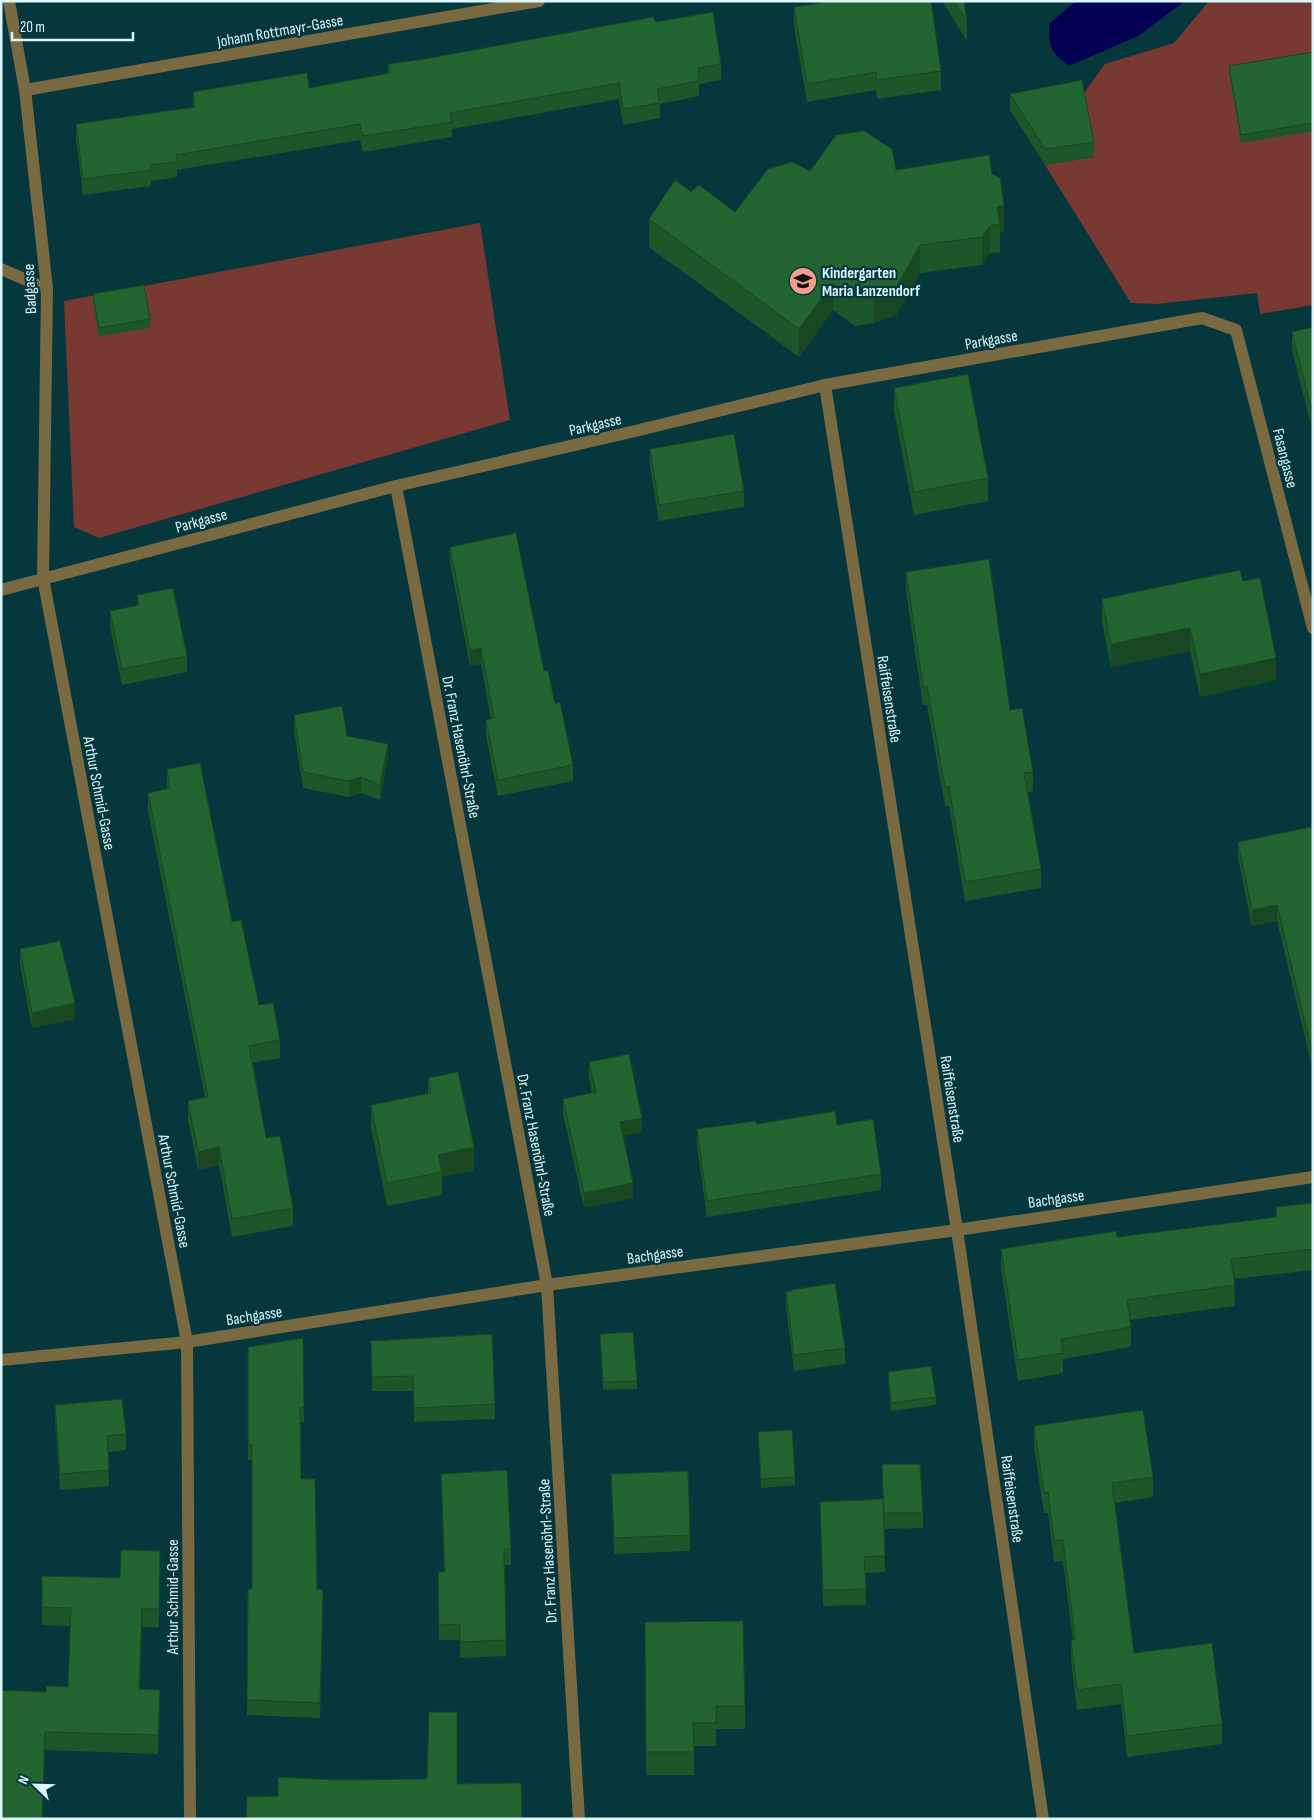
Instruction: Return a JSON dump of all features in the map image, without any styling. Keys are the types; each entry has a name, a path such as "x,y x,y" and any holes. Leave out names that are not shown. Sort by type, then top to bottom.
{"street":[{"name":"Badgasse","path":"9,1 25,90 47,289 44,578"},
{"name":"Johann Rottmayr-Gasse","path":"25,90 540,1"},
{"path":"1,268 47,289"},
{"name":"Parkgasse","path":"1,590 396,486 631,432 824,384 1202,318"},
{"name":"Fasangasse","path":"1202,318 1236,330 1313,628"},
{"name":"Raiffeisenstraße","path":"824,384 956,1230 1044,1819"},
{"name":"Dr. Franz Hasenöhrl-Straße","path":"396,486 547,1285 579,1819"},
{"name":"Arthur Schmid-Gasse","path":"44,578 187,1342 190,1819"},
{"name":"Bachgasse","path":"1,1360 187,1342 547,1285 956,1230 1313,1177"}],"shaded area":[{"path":"1076,1 1185,1 1138,36 1069,66 1054,53 1050,44 1049,24"},
{"path":"1209,1 1313,1 1313,305 1260,314 1257,293 1156,304 1131,303 1045,165 1094,157 1082,96 1105,64 1174,43"},
{"path":"480,223 510,420 99,538 74,527 64,301"}],"building":[{"path":"821,1 931,1 941,71 877,80 876,72 807,84 794,7 822,3"},
{"path":"954,1 964,1 967,22"},
{"path":"713,12 721,64 698,68 699,81 657,89 660,103 623,109 619,83 450,113 452,122 363,136 360,124 176,155 177,162 150,165 151,170 83,179 76,124 195,107 193,92 307,73 309,88 390,73 388,64 653,17 656,22"},
{"path":"1313,52 1313,123 1241,135 1229,66"},
{"path":"1082,80 1094,142 1045,149 1010,94"},
{"path":"864,131 892,149 896,170 989,155 992,174 1000,178 1004,205 997,207 1000,224 990,226 982,237 920,245 896,288 855,299 833,283 799,329 649,219 675,180 691,192 699,185 735,212 768,169 792,162 810,171 836,135"},
{"path":"144,285 150,319 99,328 93,294"},
{"path":"1313,327 1313,406 1312,403 1310,404 1292,332"},
{"path":"968,374 988,478 914,492 894,388"},
{"path":"734,434 744,491 659,505 650,449"},
{"path":"516,533 544,671 548,670 555,704 560,702 573,765 498,780 486,720 494,718 481,648 470,650 450,547"},
{"path":"989,559 1010,710 1022,708 1033,772 1024,773 1041,869 965,882 949,786 945,787 927,686 923,686 906,572"},
{"path":"1240,570 1243,581 1260,578 1276,658 1200,674 1190,628 1111,644 1102,599"},
{"path":"173,588 187,656 122,669 110,611 139,605 137,595"},
{"path":"342,706 347,736 388,744 380,785 361,777 349,781 303,772 294,715"},
{"path":"200,763 232,922 241,920 259,1005 273,1003 280,1040 249,1046 266,1138 280,1136 293,1208 232,1219 219,1147 198,1152 188,1101 208,1097 148,793 170,788 167,769"},
{"path":"1311,827 1313,833 1313,1046 1311,1047 1277,905 1252,910 1238,842"},
{"path":"60,941 75,1003 32,1013 20,949"},
{"path":"629,1054 642,1118 620,1122 633,1183 584,1193 563,1099 596,1092 589,1062"},
{"path":"458,1072 474,1147 438,1155 442,1172 387,1183 371,1105 431,1093 428,1078"},
{"path":"835,1111 837,1125 873,1119 881,1174 707,1201 697,1129 756,1121 756,1124"},
{"path":"1313,1203 1313,1249 1231,1259 1235,1285 1127,1300 1131,1327 1061,1339 1063,1353 1018,1360 1001,1249 1116,1231 1117,1237 1277,1217 1276,1207"},
{"path":"835,1283 845,1348 794,1355 786,1292"},
{"path":"633,1332 637,1381 603,1382 600,1334"},
{"path":"492,1334 495,1404 414,1408 413,1376 372,1377 371,1341"},
{"path":"303,1338 304,1407 300,1407 301,1479 315,1479 317,1589 323,1590 320,1703 247,1700 248,1589 252,1589 252,1445 248,1445 248,1347"},
{"path":"931,1366 936,1397 891,1403 888,1372"},
{"path":"122,1399 126,1434 107,1436 109,1470 60,1474 55,1405"},
{"path":"1143,1410 1153,1477 1112,1483 1134,1653 1212,1643 1222,1724 1127,1736 1121,1684 1077,1690 1071,1640 1075,1639 1063,1540 1054,1541 1048,1492 1044,1493 1034,1426"},
{"path":"792,1430 795,1477 761,1479 758,1432"},
{"path":"882,1464 920,1464 923,1513 884,1513"},
{"path":"507,1470 511,1549 504,1549 506,1640 460,1642 460,1624 439,1625 438,1572 445,1572 441,1474"},
{"path":"688,1471 690,1535 614,1538 611,1474"},
{"path":"883,1499 885,1556 864,1557 866,1589 823,1590 820,1502"},
{"path":"121,1550 160,1551 159,1609 142,1609 139,1689 160,1690 158,1735 45,1732 42,1819 1,1819 1,1690 46,1692 46,1686 68,1687 71,1608 42,1607 42,1576 120,1578"},
{"path":"743,1621 745,1706 716,1706 716,1723 693,1723 694,1752 646,1752 645,1622"},
{"path":"429,1712 457,1712 457,1784 521,1783 522,1819 246,1819 247,1797 278,1796 278,1777 336,1780 427,1779"}],"place":[{"name":"Kindergarten Maria Lanzendorf","path":"803,281"}]}
